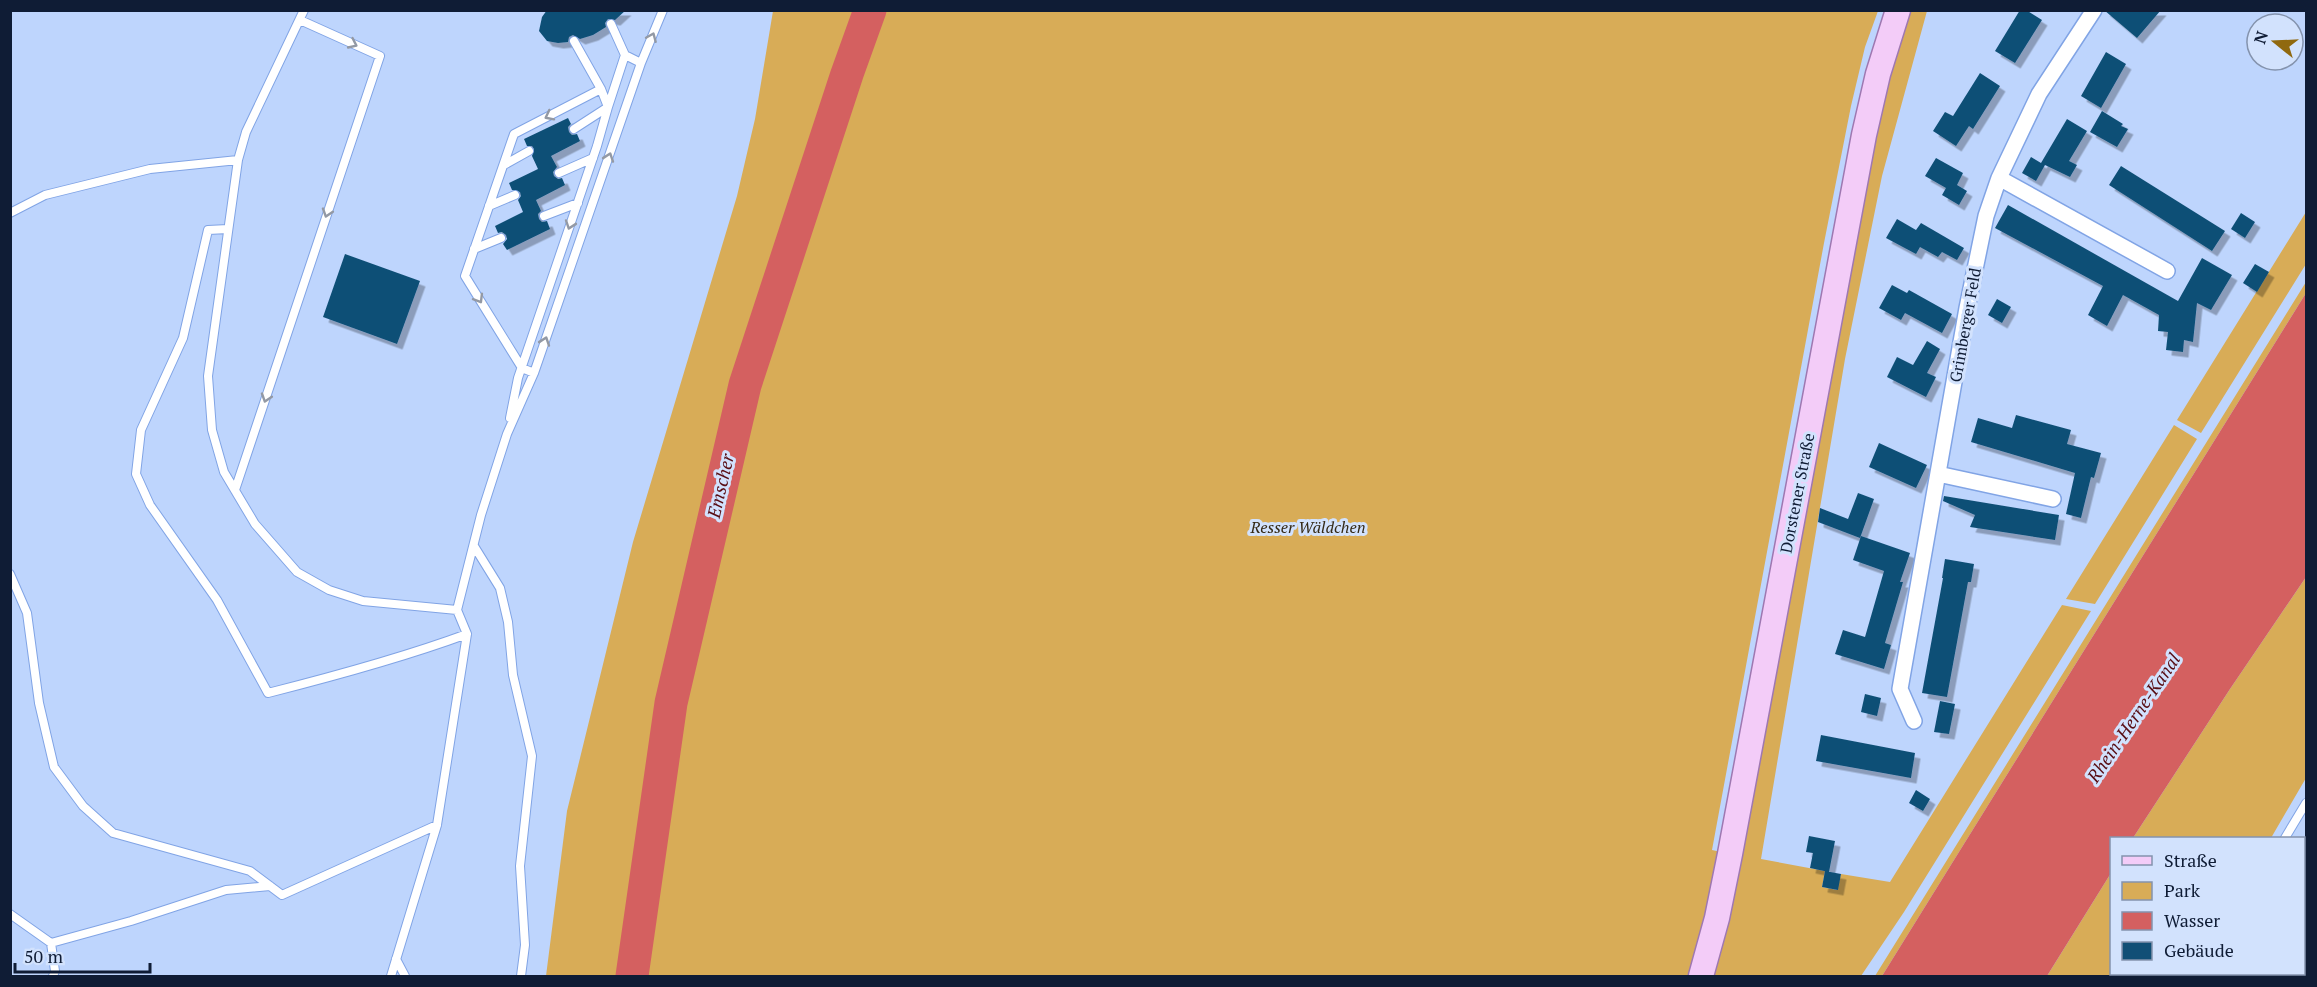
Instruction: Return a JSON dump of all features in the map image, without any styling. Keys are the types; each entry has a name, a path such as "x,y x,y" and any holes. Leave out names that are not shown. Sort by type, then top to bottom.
{"main road":[{"name":"Dorstener Straße","path":"1701,976 1717,918 1730,854 1864,135 1878,74 1898,10"}],"street":[{"name":"Grimberger Feld","path":"1914,721 1899,689 1982,232 1999,178 2039,94 2094,10"},
{"path":"1999,178 2167,271"},
{"path":"1938,474 2053,499"}],"lane":[{"path":"304,10 246,132 238,160 208,376 212,430 224,472 255,524 297,572 329,590 363,601 457,610"},
{"path":"507,434 534,373 641,63 663,10"},
{"path":"235,490 380,56 300,20"},
{"path":"611,24 625,55 641,63"},
{"path":"574,41 601,89 608,107"},
{"path":"391,976 436,825 466,634 457,610 481,515 507,434 522,368 625,55"},
{"path":"534,373 522,368 465,276 514,134 601,89"},
{"path":"574,129 608,107"},
{"path":"504,165 530,151"},
{"path":"560,173 593,158"},
{"path":"10,213 45,195 150,169 238,160"},
{"path":"489,206 515,195"},
{"path":"544,216 578,203"},
{"path":"228,229 208,230 183,339 141,430 136,474 150,505 217,600 268,693 329,678 423,650 466,634"},
{"path":"474,249 501,238"},
{"path":"474,546 500,588 508,622 513,675 532,756 520,866 525,945 521,976"},
{"path":"10,574 27,613 39,703 54,767 83,806 113,834 250,871 282,895 436,825"},
{"path":"2286,837 2307,803"},
{"path":"51,943 131,921 226,890 270,886"},
{"path":"10,915 51,943 55,971 52,976"},
{"path":"396,959 405,976"}],"green space":[{"name":"Resser Wäldchen","path":"773,11 1878,11 1865,47 1851,106 1712,850 1739,856 1873,144 1909,11 1927,11 1882,176 1845,359 1761,859 1825,871 1822,887 1837,890 1841,874 1890,882 2062,605 2091,611 1904,912 1861,976 546,976 567,811 633,542 737,196 755,119"},
{"path":"2306,212 2306,264 2201,433 2177,420"},
{"path":"2306,282 2306,293 1882,976 1875,976"},
{"path":"2174,425 2197,439 2095,604 2066,599"},
{"path":"2306,577 2306,778 2272,837 2134,837"},
{"path":"2110,875 2110,975 2186,975 2185,976 2047,976"}],"water":[{"name":"Rhein-Herne-Kanal","path":"2306,293 2306,577 2134,837 2110,837 2110,875 2047,976 1882,976"}],"building":[{"path":"547,10 626,10 615,20 608,19 605,23 606,27 593,35 580,39 573,35 569,37 568,42 558,43 547,41 539,31 542,17"},
{"path":"2020,10 2026,10 2042,20 2015,63 1995,51"},
{"path":"2104,10 2161,10 2137,38"},
{"path":"2106,52 2126,64 2101,108 2081,96"},
{"path":"1980,73 2000,86 1973,129 1969,126 1956,146 1933,131 1945,112 1953,116"},
{"path":"2102,111 2128,129 2117,147 2090,132"},
{"path":"568,118 571,124 568,127 569,132 572,135 577,134 580,141 551,156 557,167 553,172 554,176 558,179 562,178 565,185 536,200 541,211 538,214 539,219 542,222 547,221 550,229 507,250 503,244 507,239 506,235 502,232 498,233 495,226 523,212 518,200 521,196 520,192 512,190 509,183 538,169 532,156 534,149 532,146 527,146 524,139"},
{"path":"2067,119 2087,131 2069,161 2077,165 2070,177 2045,165 2036,181 2022,173 2031,157 2041,163"},
{"path":"1936,158 1963,173 1957,185 1967,191 1959,205 1942,195 1946,188 1925,176"},
{"path":"2121,166 2225,231 2212,251 2109,185"},
{"path":"2008,205 2178,301 2202,258 2232,275 2211,310 2197,303 2193,342 2184,340 2183,352 2166,350 2168,332 2158,331 2159,315 2123,295 2107,326 2088,315 2103,286 1995,228"},
{"path":"2241,213 2255,222 2245,238 2231,229"},
{"path":"1897,219 1916,230 1921,223 1964,248 1957,260 1942,252 1938,257 1920,247 1916,254 1886,238"},
{"path":"345,254 420,281 397,344 323,317"},
{"path":"2255,264 2269,272 2257,292 2243,283"},
{"path":"1892,285 1907,293 1909,290 1952,314 1942,333 1905,313 1901,320 1879,308"},
{"path":"1997,299 2011,307 2002,323 1988,315"},
{"path":"1927,341 1940,349 1927,373 1936,377 1926,397 1887,377 1897,357 1913,365"},
{"path":"2016,415 2071,430 2067,444 2101,453 2094,478 2091,477 2081,518 2066,514 2075,473 1971,442 1978,418 2012,428"},
{"path":"1879,443 1927,465 1916,488 1869,467"},
{"path":"1858,493 1874,499 1860,538 1818,522 1820,508 1848,519"},
{"path":"1944,496 2059,515 2055,540 1970,527 1975,515 1943,501"},
{"path":"1861,536 1910,553 1900,582 1903,582 1885,643 1891,645 1884,669 1835,654 1843,630 1865,637 1884,571 1853,560"},
{"path":"1945,559 1974,564 1971,582 1968,582 1947,697 1922,693"},
{"path":"1865,694 1881,698 1877,716 1861,712"},
{"path":"1940,701 1955,704 1949,734 1934,732"},
{"path":"1821,735 1915,753 1911,778 1816,761"},
{"path":"1916,790 1930,799 1923,811 1909,803"},
{"path":"1809,836 1835,841 1829,872 1810,868 1813,853 1806,852"},
{"path":"1825,871 1841,874 1838,890 1822,887"}],"waterway":[{"name":"Emscher","path":"632,976 671,703 745,385 870,10"}]}
